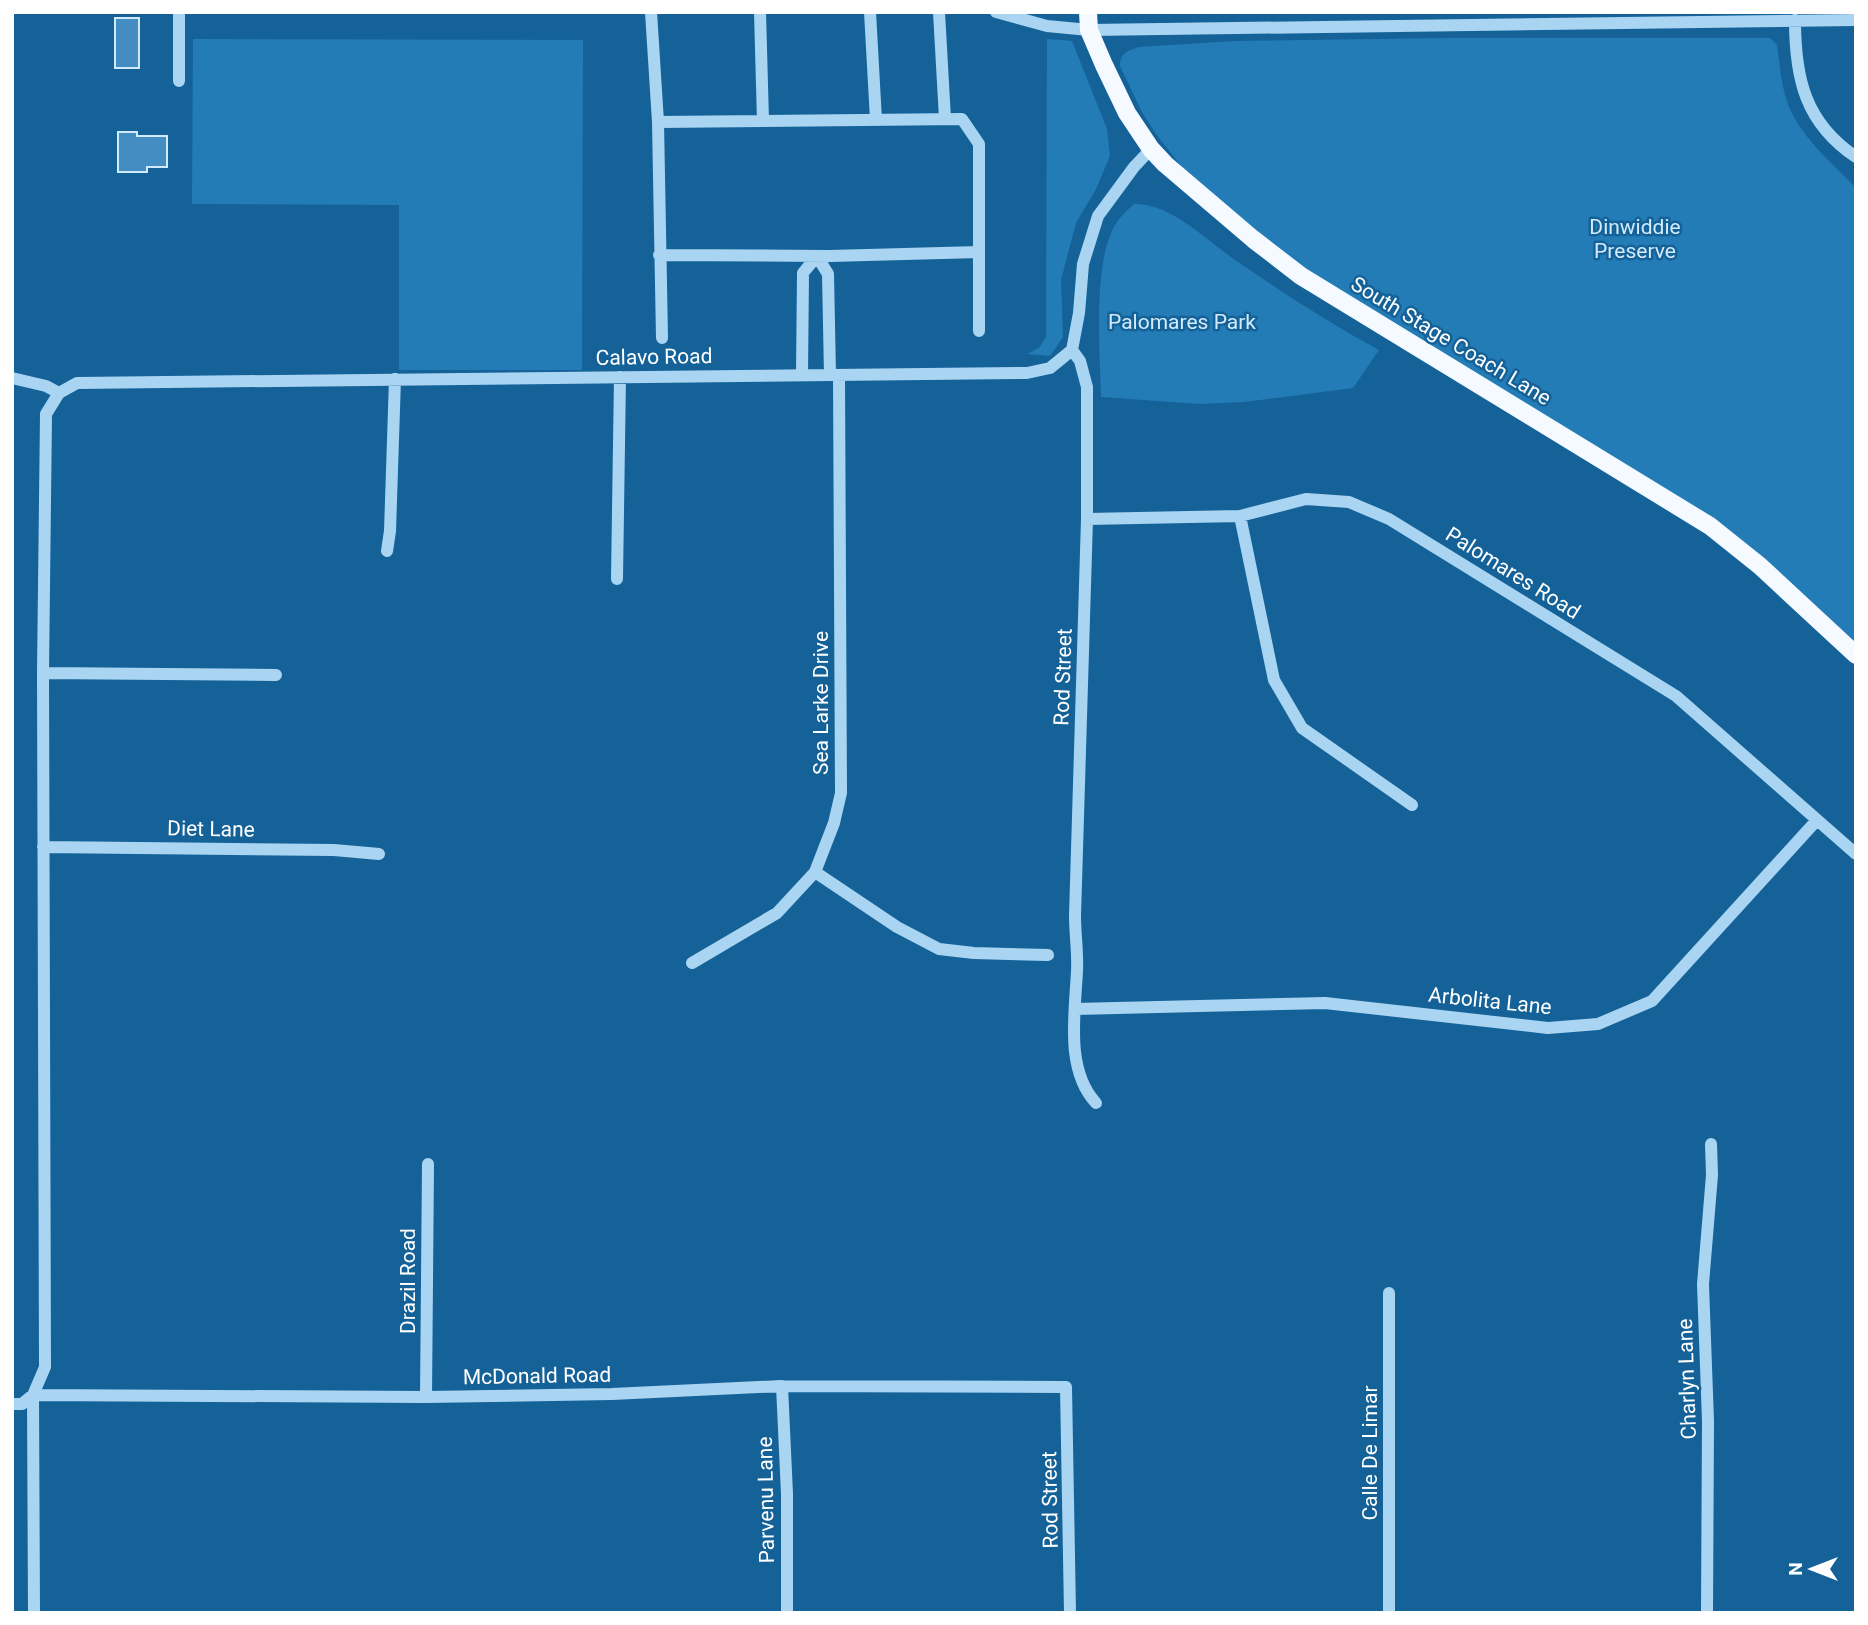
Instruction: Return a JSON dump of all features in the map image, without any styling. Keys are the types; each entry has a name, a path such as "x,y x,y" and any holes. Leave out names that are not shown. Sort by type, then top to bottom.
{"main road":[{"name":"South Stage Coach Lane","path":"1088,21 1127,113 1151,149 1253,239 1301,276 1710,526 1760,566 1856,654"}],"street":[{"path":"179,12 179,80"},
{"path":"651,12 658,122 662,338"},
{"path":"760,12 763,121"},
{"path":"870,12 876,120"},
{"path":"939,12 944,119"},
{"path":"996,12 1047,26 1088,21 1856,20"},
{"path":"1789,18 1804,97 1825,131 1856,158"},
{"path":"658,122 962,119 979,144 979,331"},
{"path":"1072,350 1079,313 1083,264 1098,216 1151,149"},
{"path":"659,255 817,256 979,252"},
{"path":"802,374 803,273 817,256"},
{"name":"Sea Larke Drive","path":"692,963 778,913 815,872 834,823 841,793 835,375 828,274 817,256"},
{"name":"Calavo Road","path":"59,393 77,383 1027,373 1050,368 1072,350"},
{"name":"Rod Street","path":"1072,350 1080,360 1087,387 1087,519 1074,916 1077,971 1075,1009 1078,1069 1089,1095 1096,1103"},
{"path":"617,579 620,377"},
{"path":"12,378 46,386 59,393 46,414 43,673 45,1367 33,1395 34,1613"},
{"path":"387,551 395,379"},
{"name":"Palomares Road","path":"1087,519 1240,516 1306,499 1349,502 1390,519 1676,696 1856,854"},
{"path":"1240,516 1274,680 1302,728 1412,805"},
{"path":"43,673 276,675"},
{"name":"Arbolita Lane","path":"1075,1009 1325,1003 1548,1028 1598,1024 1652,1001 1817,820"},
{"name":"Diet Lane","path":"43,847 334,850 379,854"},
{"path":"815,872 897,927 939,949 1048,955"},
{"name":"Charlyn Lane","path":"1707,1613 1708,1421 1703,1284 1712,1175 1711,1144"},
{"name":"Drazil Road","path":"426,1397 428,1164"},
{"name":"Calle De Limar","path":"1389,1293 1389,1613"},
{"name":"McDonald Road","path":"12,1404 22,1404 33,1395 426,1397 612,1394 782,1387 1066,1387"},
{"name":"Parvenu Lane","path":"782,1387 787,1494 787,1613"},
{"name":"Rod Street","path":"1066,1387 1070,1613"}],"green space":[{"name":"Dinwiddie Preserve","path":"1770,38 1777,45 1785,93 1796,120 1820,151 1856,188 1856,646 1699,514 1327,285 1242,227 1189,176 1156,134 1120,66 1125,53 1139,47 1235,41"},
{"path":"193,39 583,40 582,370 399,370 399,205 192,204"},
{"path":"1047,39 1072,41 1107,129 1110,156 1096,189 1076,223 1061,280 1063,337 1050,356 1027,354 1039,348 1046,337"},
{"name":"Palomares Park","path":"1134,204 1163,210 1177,217 1275,287 1379,350 1353,388 1244,402 1200,404 1101,397 1099,311 1103,266 1113,229 1122,215"}],"building":[{"path":"115,18 139,18 139,68 115,68"},
{"path":"118,132 137,132 137,136 167,136 167,167 147,167 147,172 118,172"}]}
